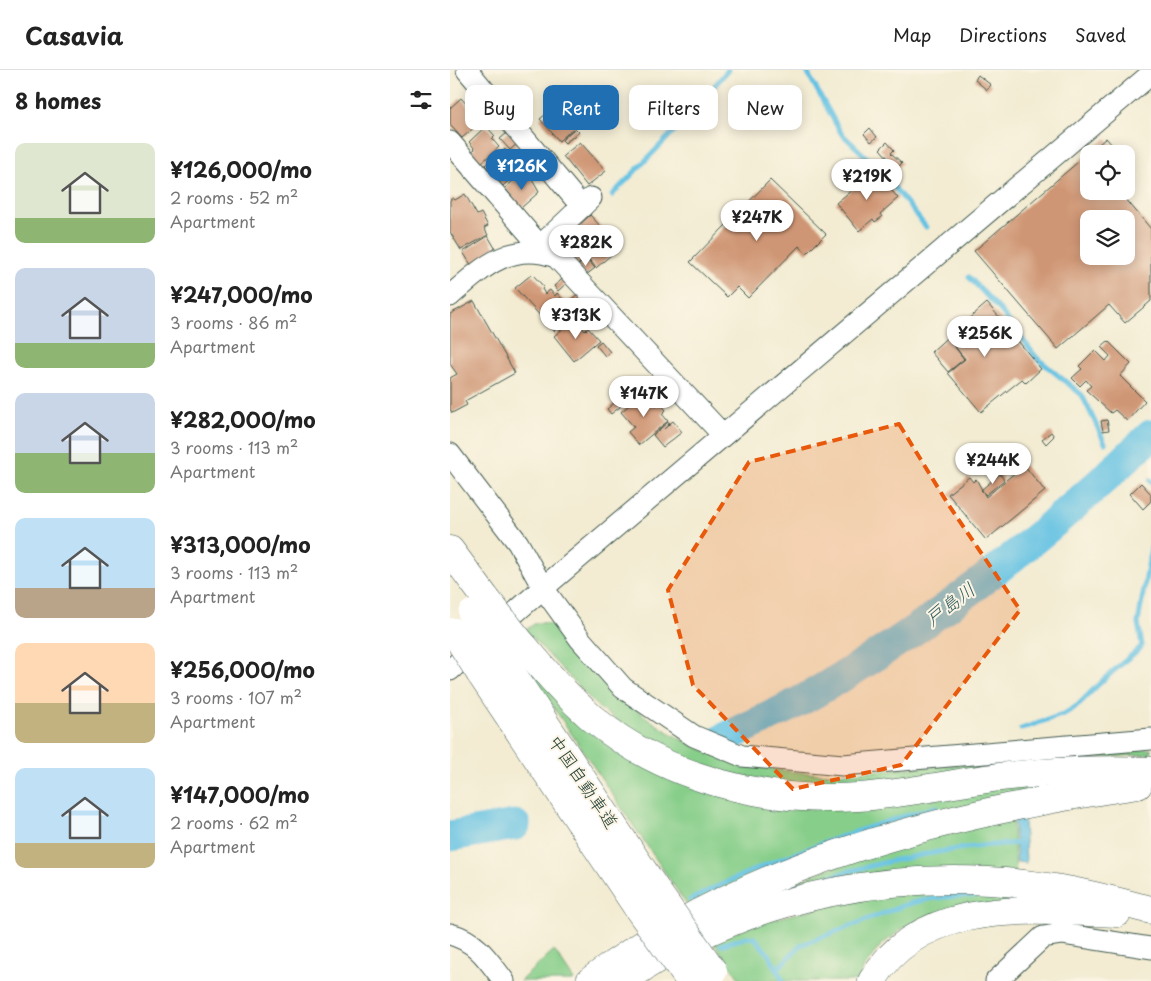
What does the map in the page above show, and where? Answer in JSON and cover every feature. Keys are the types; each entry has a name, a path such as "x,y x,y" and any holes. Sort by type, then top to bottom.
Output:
{"highway":[{"path":"450,550 466,618 499,656 570,696 593,718 620,737 679,769 745,791 788,797 859,797 1030,775 1151,771"},
{"name":"中国自動車道","path":"450,580 466,618 499,656 643,904"},
{"name":"中国自動車道","path":"499,656 507,715 643,904 708,978"},
{"path":"590,981 629,952 696,915 826,858 942,822 994,810 1062,796 1151,784"},
{"path":"623,981 665,955 731,922 798,899 866,885 932,880 1017,883 1093,895 1151,912"},
{"path":"643,904 677,981"},
{"path":"872,981 894,952 909,940 942,923 962,918 1017,912 1151,912"}],"street":[{"path":"450,296 477,273 500,258 533,248 586,202 467,70"},
{"path":"450,670 543,588 1151,74"},
{"path":"450,142 533,248 556,257 723,436"},
{"path":"450,454 518,542 543,588 580,639 623,688 694,736 742,756 843,765 1151,739"},
{"path":"450,934 461,937 478,947 504,981"},
{"path":"996,981 1044,937 1062,934 1151,948"}],"highlighted area":[{"path":"899,424 948,504 1020,610 901,765 793,789 693,685 668,590 749,462"}],"green space":[{"path":"536,623 549,624 561,632 601,680 652,721 700,748 724,758 750,765 805,773 835,774 1151,749 1151,754 1039,762 868,784 810,786 727,774 651,744 599,708 525,630"},
{"path":"523,662 693,785 1017,787 1094,780 689,908"},
{"path":"1012,817 1016,873 752,903 814,874 879,852"},
{"path":"973,891 1089,903 939,912 902,929 881,945 864,967 858,981 741,981 713,942 752,925 856,898"},
{"path":"554,950 574,980 520,981"}],"water":[{"path":"1024,819 1026,863 1017,862 1014,821"}],"building":[{"path":"978,75 991,85 987,90 975,80"},
{"path":"461,98 465,102 465,130 471,130 462,138 450,125 450,108"},
{"path":"870,128 877,137 871,142 864,134"},
{"path":"482,130 490,130 495,136 492,139 499,147 481,163 471,152 475,149 469,142"},
{"path":"550,130 572,130 559,141"},
{"path":"573,130 579,132 565,143 562,140"},
{"path":"508,132 519,142 510,150 500,139"},
{"path":"1106,138 1112,145 1098,145"},
{"path":"580,142 606,171 587,186 563,156"},
{"path":"887,142 894,150 891,153 902,163 897,168 880,149"},
{"path":"505,149 522,168 503,186 485,165"},
{"path":"1080,160 1080,200 1127,200 1135,210 1151,229 1151,301 1125,323 1109,305 1058,349 974,251"},
{"path":"875,171 898,198 880,214 882,217 875,222 873,219 859,231 836,203"},
{"path":"520,175 527,182 531,178 539,192 521,208 505,188"},
{"path":"770,180 826,234 807,253 799,246 748,298 737,287 727,297 690,262"},
{"path":"465,194 477,215 481,213 488,226 484,228 488,235 461,250 450,232 450,200 453,198 455,200"},
{"path":"590,215 604,230 608,227 616,236 612,240 619,248 596,268 587,257 575,267 560,249 572,239 568,236"},
{"path":"488,236 498,253 473,268 463,252"},
{"path":"586,258 595,268 585,276 577,267"},
{"path":"532,274 544,287 542,289 545,294 550,290 555,296 557,293 574,313 554,331 515,288"},
{"path":"566,276 570,280 558,291 554,286"},
{"path":"579,293 587,303 576,313 568,302"},
{"path":"474,301 515,373 465,401 467,405 452,413 450,409 450,378 457,374 450,364 450,314"},
{"path":"987,303 1005,324 992,335 979,319 954,340 979,320 992,336 1005,325 1041,369 1026,383 1022,379 981,412 948,373 965,359 951,342 964,359 948,372 931,352 952,333 949,329 962,319 965,322"},
{"path":"591,304 601,315 588,327 578,315"},
{"path":"575,319 585,331 588,328 599,340 574,361 554,336"},
{"path":"601,341 610,352 605,356 596,345"},
{"path":"1108,341 1131,364 1120,376 1145,401 1127,421 1115,410 1111,413 1086,390 1091,386 1086,380 1080,386 1072,378 1082,369 1079,366 1095,350 1106,361 1110,356 1101,347"},
{"path":"644,392 656,406 659,402 666,410 662,414 668,421 639,445 628,432 634,427 621,412"},
{"path":"626,393 630,399 611,414 607,409"},
{"path":"1107,420 1109,430 1103,431 1101,421"},
{"path":"673,421 682,432 663,447 653,435 668,422 670,423 664,429"},
{"path":"1051,432 1054,436 1046,444 1042,439"},
{"path":"1024,465 1045,491 986,540 948,494 969,477 973,482 976,479 986,497"},
{"path":"1000,474 1004,480 986,495 981,490"},
{"path":"1141,483 1151,494 1151,501 1143,509 1130,494"}],"waterway":[{"path":"612,195 683,122 728,70"},
{"path":"806,70 841,133 882,172 926,227"},
{"path":"969,277 1001,311 1037,358 1082,395 1105,443"},
{"name":"戸島川","path":"723,739 818,691 863,664 950,605 1074,506 1151,435"},
{"path":"1021,729 1064,714 1077,706 1103,680 1140,648 1142,645 1138,623 1151,548"},
{"path":"690,900 780,859 873,826 936,807"},
{"name":"戸島川","path":"450,836 515,825"},
{"path":"784,890 842,873 930,853 1020,843"},
{"path":"777,969 801,945 905,905 942,897 1005,896"},
{"path":"721,945 747,937 755,938 769,955 783,981"}]}
